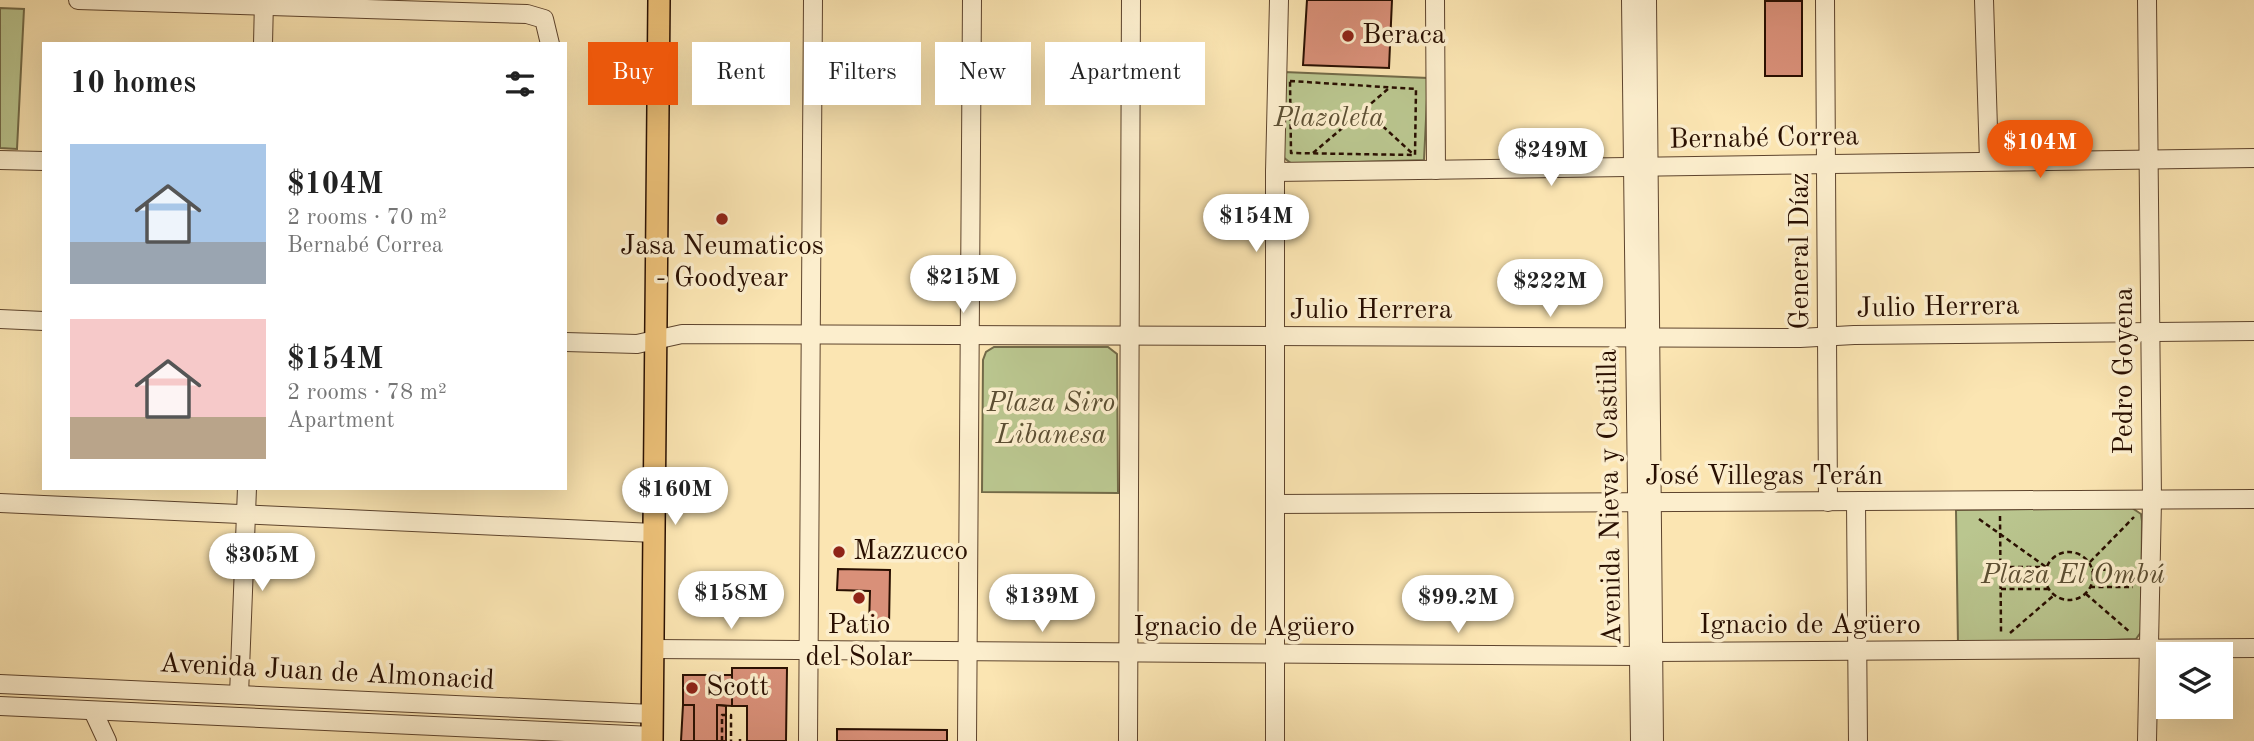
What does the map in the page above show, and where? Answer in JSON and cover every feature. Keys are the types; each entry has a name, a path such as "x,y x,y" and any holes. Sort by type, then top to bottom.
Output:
{"main road":[{"path":"652,738 659,0"}],"street":[{"path":"78,0 264,3 527,14 544,19 550,42"},
{"path":"808,741 813,0"},
{"path":"967,741 972,334 972,0"},
{"path":"1128,741 1131,0"},
{"path":"1275,741 1275,337 1284,172 1279,0"},
{"path":"1435,0 1436,170"},
{"name":"Avenida Nieva y Castilla","path":"1631,0 1641,167"},
{"name":"Avenida Nieva y Castilla","path":"1647,0 1641,167 1644,504 1647,654 1654,741"},
{"name":"General Díaz","path":"1825,0 1828,502"},
{"path":"1984,0 1989,161"},
{"name":"Pedro Goyena","path":"2147,0 2152,500 2144,587 2149,649 2147,741"},
{"path":"263,42 264,3"},
{"name":"Bernabé Correa","path":"1284,172 2254,158"},
{"path":"0,160 42,162"},
{"path":"0,319 42,321"},
{"name":"Julio Herrera","path":"567,342 637,344 682,334 1643,338 2254,331"},
{"path":"239,695 247,490"},
{"name":"José Villegas Terán","path":"1275,505 2254,499"},
{"path":"1856,502 1858,741"},
{"path":"0,503 654,533"},
{"name":"Ignacio de Agüero","path":"653,649 1128,654 1647,654 2254,648"},
{"name":"Avenida Nieva y Castilla","path":"1640,741 1647,654"},
{"name":"Avenida Juan de Almonacid","path":"0,684 652,714"},
{"path":"0,706 485,735 652,738"},
{"path":"93,710 107,741"}],"path":[{"path":"1290,81 1416,89 1415,155 1291,153 1290,81"},
{"path":"1284,172 1312,153 1390,87"},
{"path":"1364,109 1415,155 1436,170"},
{"path":"1956,502 2046,567"},
{"path":"1990,513 2000,512 2001,640 2054,595"},
{"path":"2129,512 2136,516 2139,523"},
{"path":"2089,562 2136,516"},
{"path":"2001,567 2046,567 2063,552 2077,553 2089,562 2092,570 2090,587 2085,593 2070,600 2054,595 2045,582 2046,567"},
{"path":"2090,587 2144,587 2138,569 2092,570"},
{"path":"2001,589 2048,589"},
{"path":"2085,593 2135,636"},
{"path":"2135,636 2137,629"},
{"path":"2128,638 2135,636"},
{"path":"722,741 722,716 731,716 731,741"}],"green space":[{"path":"0,8 24,9 17,149 0,148"},
{"name":"Plazoleta","path":"1284,72 1428,78 1424,160 1292,164 1283,157"},
{"name":"Plaza Siro Libanesa","path":"994,347 1108,347 1117,354 1118,493 982,492 983,360 986,352"},
{"name":"Plaza El Ombú","path":"2132,508 2141,514 2142,521 2141,632 2136,639 1958,645 1956,510"}],"building":[{"name":"Beraca","path":"1307,0 1392,0 1389,68 1303,65"},
{"path":"1765,1 1802,1 1802,76 1765,76"},
{"path":"838,569 890,570 889,626 869,625 870,591 837,590"},
{"path":"732,668 787,668 786,741 747,741 747,706 732,706"},
{"path":"683,675 732,675 732,706 717,705 717,741 694,741 694,705 683,705"},
{"path":"683,705 694,705 694,741 681,741"},
{"path":"717,705 726,706 726,741 717,741"},
{"path":"837,729 947,730 947,741 837,741"}],"place":[{"name":"Beraca","path":"1348,36"},
{"name":"Jasa Neumaticos - Goodyear","path":"722,219"},
{"name":"Mazzucco","path":"839,552"},
{"name":"Patio del Solar","path":"859,598"},
{"name":"Scott","path":"692,688"}]}
